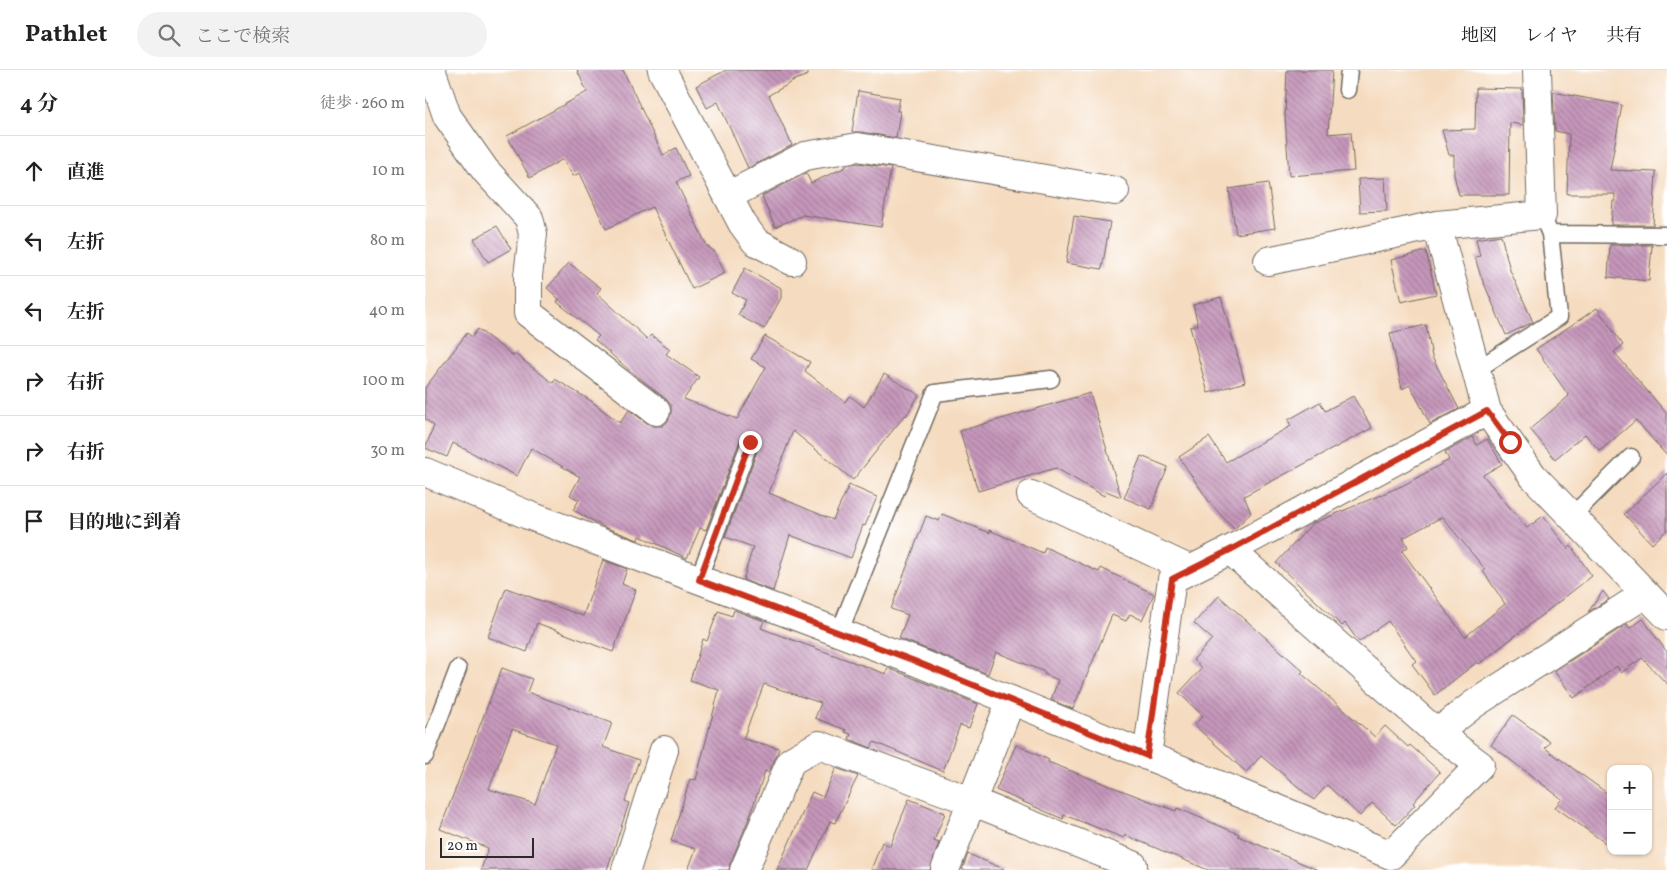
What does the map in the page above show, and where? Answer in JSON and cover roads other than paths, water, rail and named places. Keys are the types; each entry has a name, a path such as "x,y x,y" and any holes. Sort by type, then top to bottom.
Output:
{"street":[{"path":"662,70 742,223 755,241 792,260"},
{"path":"1268,261 1437,225 1546,224 1537,70"},
{"path":"433,72 447,116 485,170 529,218 533,234 528,276 528,313 656,411"},
{"path":"728,196 805,156 858,147 1115,191"},
{"path":"1437,225 1487,411 1533,476 1667,616"},
{"path":"1147,756 1172,579 1230,550 1487,411"},
{"path":"425,472 528,515 1011,700 1391,855 1480,764 1437,733 1230,550"},
{"path":"1031,495 1191,570"},
{"path":"1437,733 1474,704 1645,594"},
{"path":"945,870 1011,700"},
{"path":"743,870 791,761 819,745 971,801 1133,865"},
{"path":"626,870 664,750"}],"lane":[{"path":"1347,90 1349,70"},
{"path":"1476,370 1559,317 1546,224 1667,235"},
{"path":"839,633 935,393 1051,378"},
{"path":"699,580 750,442"},
{"path":"1572,516 1631,457"},
{"path":"425,756 429,733 458,669"}]}
